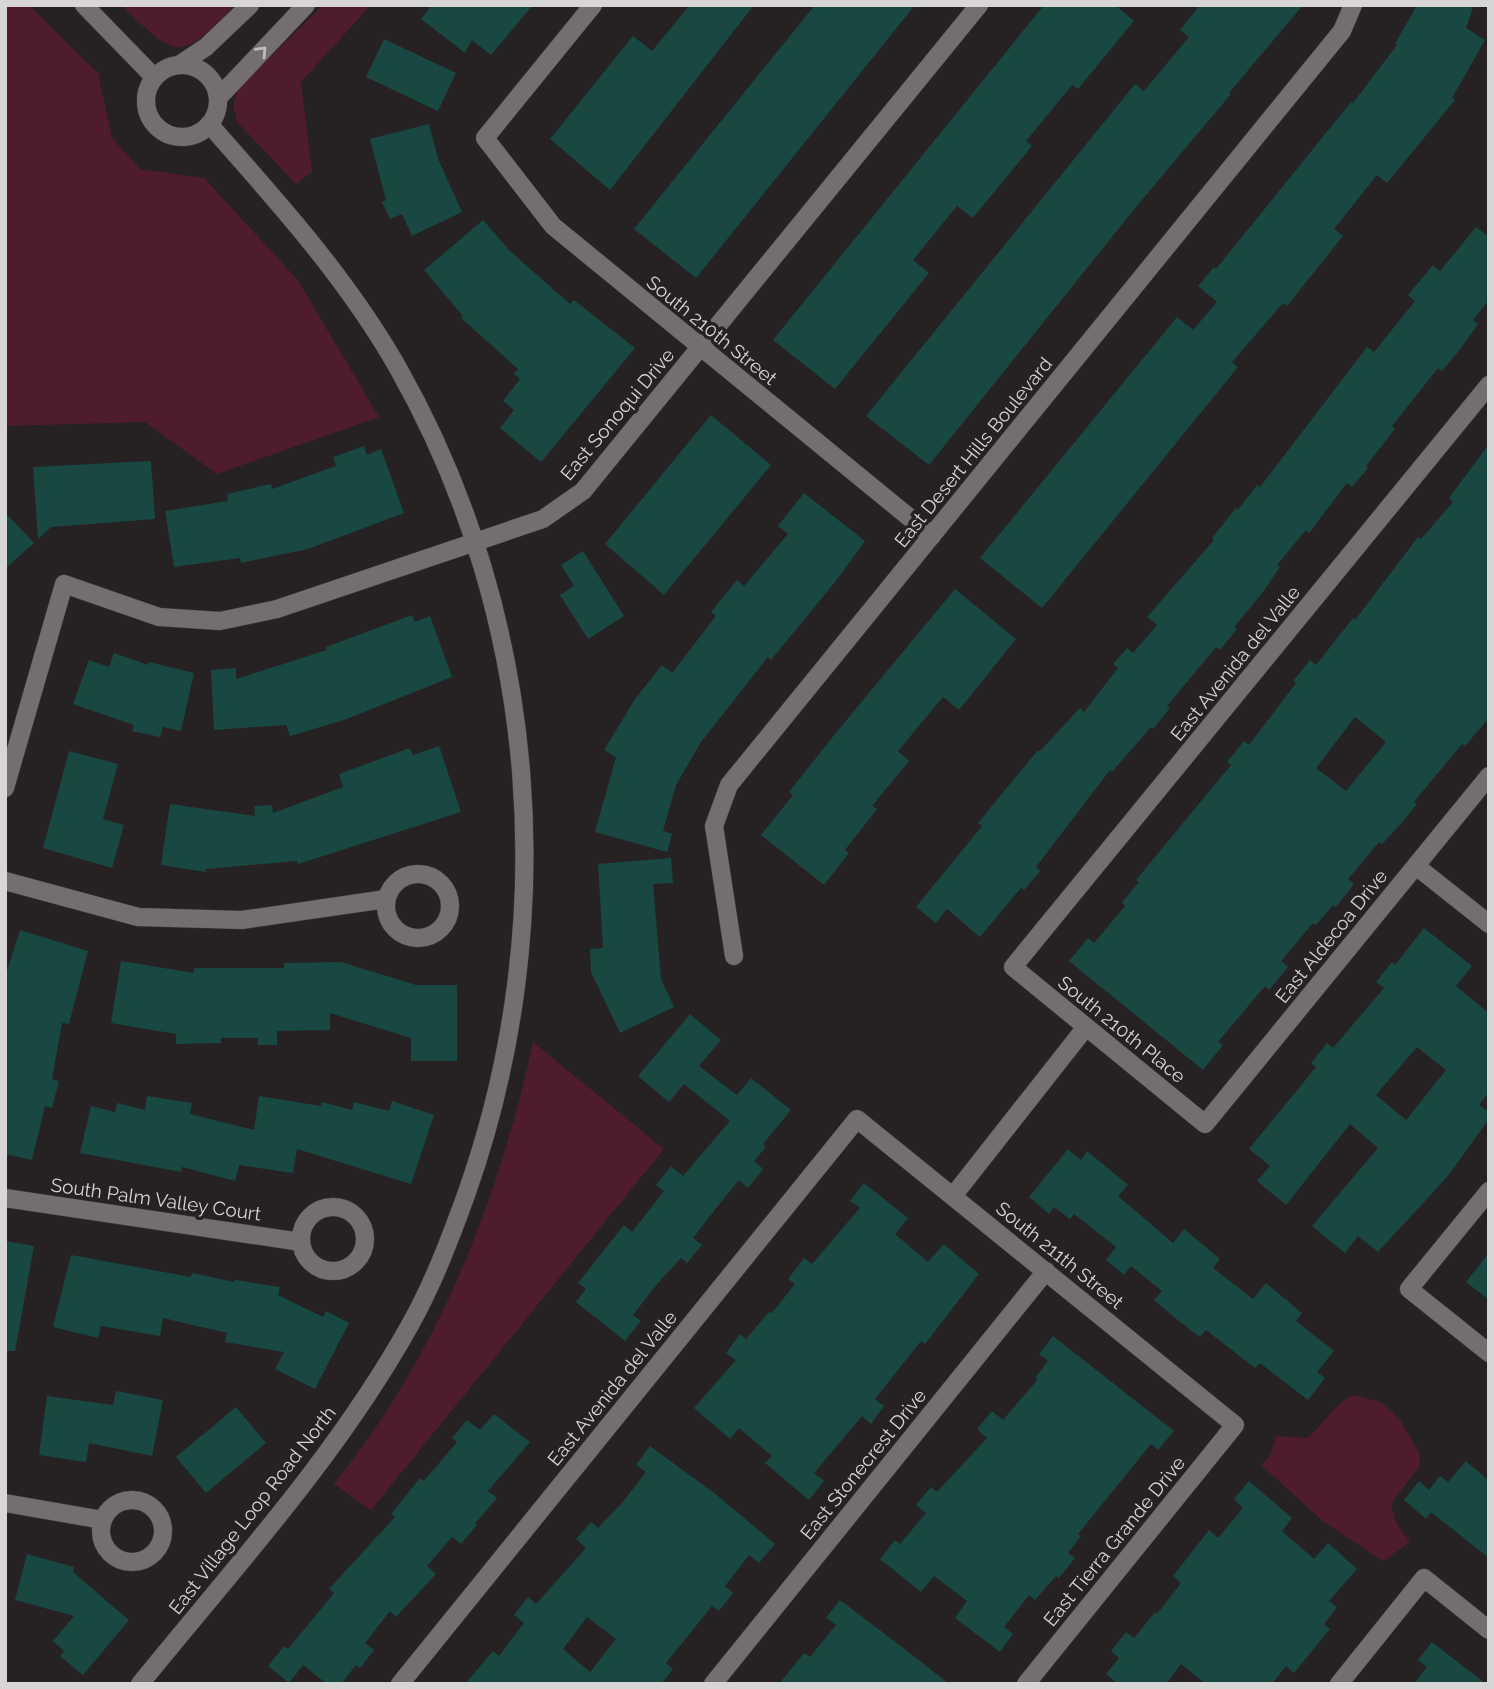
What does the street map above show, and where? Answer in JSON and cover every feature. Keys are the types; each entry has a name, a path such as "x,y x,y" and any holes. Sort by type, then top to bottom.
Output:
{"street":[{"path":"84,5 155,77"},
{"path":"178,65 190,65 209,77 218,98 209,124 190,136 167,134 158,128 146,109 145,97 155,77 206,47 250,5"},
{"path":"218,98 306,5"},
{"name":"South 210th Street","path":"593,5 485,138 553,226 932,536"},
{"name":"East Sonoqui Drive","path":"5,788 64,584 159,617 220,621 277,609 476,543 543,519 583,491 979,5"},
{"name":"East Desert Hills Boulevard","path":"734,956 715,826 729,785 1342,31 1353,5"},
{"name":"East Village Loop Road North","path":"140,1684 343,1434 411,1322 449,1242 477,1164 501,1079 518,978 526,883 522,776 506,653 476,543 443,458 397,368 338,276 209,124"},
{"name":"East Avenida del Valle","path":"1013,967 1489,385"},
{"name":"East Aldecoa Drive","path":"1205,1124 1489,776"},
{"path":"1416,866 1489,924"},
{"path":"5,881 138,917 242,920 386,900"},
{"name":"South 210th Place","path":"1013,967 1205,1124"},
{"path":"953,1196 1086,1027"},
{"name":"East Avenida del Valle","path":"400,1684 857,1119"},
{"name":"South 211th Street","path":"857,1119 1235,1425"},
{"path":"1489,1191 1409,1289 1489,1353"},
{"name":"South Palm Valley Court","path":"5,1198 301,1242"},
{"name":"East Stonecrest Drive","path":"713,1684 1046,1271"},
{"name":"East Tierra Grande Drive","path":"1026,1684 1235,1425"},
{"path":"5,1503 103,1520"},
{"path":"1339,1684 1424,1578 1489,1630"}],"shaded area":[{"path":"5,5 29,5 98,73 112,138 140,169 204,178 297,279 379,417 217,474 145,422 5,426"},
{"path":"121,5 235,5 202,37 189,45 178,47 155,36"},
{"path":"323,5 371,5 301,82 312,172 296,184 237,122 233,105 238,89"},
{"path":"533,1042 664,1149 371,1510 334,1484 371,1435 404,1384 459,1275 502,1160"},
{"path":"1354,1395 1381,1402 1400,1420 1419,1452 1420,1465 1391,1504 1396,1523 1410,1542 1383,1561 1324,1522 1261,1465 1270,1456 1276,1436 1307,1438 1339,1404"}],"building":[{"path":"432,5 533,5 491,55 472,40 465,53 421,19"},
{"path":"690,5 754,5 610,190 550,139 633,36 652,51"},
{"path":"815,5 915,5 696,278 634,229"},
{"path":"1044,5 1115,5 1134,21 1078,89 1072,85 1026,141 1032,146 973,218 957,206 913,260 929,273 835,389 773,340"},
{"path":"1200,5 1303,5 1136,207 929,465 866,416 1135,84 1144,91 1189,37 1180,30"},
{"path":"1417,5 1474,5 1466,28 1485,40 1452,98 1455,100 1387,183 1377,175 1334,229 1343,236 1287,306 1283,303 1232,362 1238,367 1042,608 980,558 1177,317 1193,330 1217,302 1198,286 1214,267 1216,269 1351,102 1353,103 1397,45 1395,44"},
{"path":"384,39 456,73 438,111 366,77"},
{"path":"429,124 438,159 462,212 412,236 402,214 390,219 382,202 386,200 370,139"},
{"path":"483,220 510,251 570,304 574,300 635,348 541,462 500,428 514,410 503,401 520,379 514,374 518,369 461,318 463,316 424,270"},
{"path":"1476,227 1489,237 1489,300 1473,320 1478,324 1461,348 1442,371 1438,368 1392,426 1395,429 1366,466 1368,468 1352,487 1347,483 1309,533 1306,530 1277,565 1280,567 1263,592 1234,627 1237,629 1220,650 1216,647 1167,706 1170,708 1153,729 1151,727 1112,772 1110,770 1036,867 1040,871 1024,890 1021,888 980,937 947,909 936,923 916,907 982,826 978,823 1038,750 1040,751 1080,708 1084,712 1118,668 1113,664 1127,648 1133,653 1157,625 1147,617 1214,540 1212,538 1236,508 1238,510 1257,485 1260,487 1367,347 1374,352 1415,301 1408,295 1433,265 1440,271"},
{"path":"711,415 771,465 664,595 605,544"},
{"path":"1489,444 1489,718 1465,746 1462,744 1414,802 1417,804 1398,827 1382,844 1379,842 1348,879 1354,884 1336,907 1333,905 1316,925 1313,923 1281,961 1288,967 1269,990 1265,986 1218,1042 1223,1045 1203,1070 1069,961 1088,938 1094,943 1125,906 1122,902 1139,882 1136,880 1231,765 1227,762 1244,741 1249,745 1310,660 1316,665 1353,618 1355,620 1418,537 1421,539 1453,502 1449,498","holes":["1355,717 1386,742 1346,791 1316,768"]},
{"path":"364,446 367,455 381,449 404,513 308,549 241,563 240,558 174,567 165,511 228,501 227,494 271,484 272,489 336,466 333,457"},
{"path":"151,461 155,519 51,527 38,539 33,467"},
{"path":"804,493 865,541 835,582 771,660 768,657 701,742 676,785 663,831 672,834 667,852 595,832 616,757 604,750 635,699 662,665 672,673 716,616 711,612 737,580 744,586 788,534 778,526"},
{"path":"5,512 34,543 5,569"},
{"path":"583,551 624,616 588,639 560,595 574,586 561,565"},
{"path":"955,589 1016,639 959,710 943,697 898,751 909,761 872,806 877,809 845,850 849,853 824,885 761,835 793,795 789,792"},
{"path":"412,615 414,622 430,616 452,677 344,720 290,736 286,725 214,730 211,670 236,668 236,679 327,650 326,647"},
{"path":"114,653 148,665 149,662 194,673 181,731 163,727 160,737 132,731 134,725 73,704 89,660 109,667"},
{"path":"439,746 461,812 298,864 297,861 206,869 206,872 161,865 170,804 255,816 254,806 272,805 273,813 343,787 339,774 410,748 413,755"},
{"path":"69,751 118,764 103,819 124,825 112,868 43,848"},
{"path":"671,858 673,883 653,884 661,979 674,1007 620,1033 591,972 590,949 603,948 598,864"},
{"path":"1424,928 1472,966 1456,986 1489,1013 1489,1092 1479,1105 1489,1112 1489,1119 1448,1176 1378,1252 1358,1236 1345,1253 1312,1226 1378,1148 1350,1124 1286,1205 1257,1181 1270,1166 1249,1149 1316,1067 1311,1063 1327,1043 1333,1048 1384,988 1376,982 1392,962 1395,965","holes":["1417,1047 1446,1070 1406,1120 1376,1095"]},
{"path":"20,930 88,951 69,1024 62,1023 52,1079 59,1081 52,1108 45,1106 32,1160 5,1154 5,977"},
{"path":"121,961 194,973 194,968 284,968 284,963 341,962 416,985 457,985 457,1061 411,1061 411,1038 330,1013 330,1030 277,1031 277,1045 258,1045 258,1038 221,1038 221,1043 176,1044 176,1034 111,1023"},
{"path":"690,1014 721,1040 699,1066 737,1095 751,1078 791,1110 763,1144 766,1147 754,1161 763,1169 748,1188 739,1180 717,1207 693,1238 702,1245 687,1263 681,1258 658,1283 633,1315 641,1321 625,1341 576,1302 586,1289 578,1283 624,1225 632,1232 664,1191 656,1185 671,1166 683,1176 730,1121 684,1084 669,1102 638,1076"},
{"path":"147,1096 192,1103 190,1114 254,1130 259,1096 321,1106 322,1102 352,1110 354,1102 389,1111 392,1101 434,1115 411,1184 297,1149 293,1173 239,1165 235,1181 182,1167 181,1172 80,1153 91,1106 115,1112 117,1103 145,1110"},
{"path":"1068,1149 1081,1160 1087,1151 1128,1185 1118,1196 1173,1243 1184,1229 1220,1259 1213,1268 1253,1299 1266,1283 1302,1313 1296,1321 1334,1351 1317,1372 1325,1378 1308,1400 1260,1363 1255,1368 1206,1330 1200,1337 1180,1322 1154,1300 1162,1291 1131,1266 1124,1275 1106,1260 1116,1247 1074,1214 1070,1219 1054,1207 1049,1214 1029,1197"},
{"path":"864,1183 908,1218 895,1234 928,1262 944,1244 979,1274 925,1344 921,1341 875,1399 884,1406 871,1424 862,1416 814,1473 824,1481 809,1500 765,1463 772,1456 739,1428 730,1439 694,1408 736,1360 726,1353 740,1334 746,1339 769,1312 772,1313 795,1284 788,1279 804,1258 812,1264 860,1208 850,1201"},
{"path":"5,1241 34,1246 15,1351 5,1351"},
{"path":"1489,1253 1489,1300 1466,1282"},
{"path":"71,1255 191,1277 192,1273 234,1282 280,1287 278,1295 323,1317 326,1311 349,1323 315,1389 275,1369 284,1352 225,1342 227,1333 163,1318 160,1336 101,1326 98,1338 53,1327"},
{"path":"1053,1336 1174,1431 1158,1450 1151,1444 1078,1534 1081,1536 1068,1553 1075,1558 1059,1578 1056,1576 1035,1600 1029,1595 1004,1627 1013,1634 1000,1652 955,1618 967,1601 934,1576 921,1592 880,1559 895,1540 900,1544 926,1513 916,1505 931,1487 937,1492 987,1438 977,1429 992,1411 1003,1420 1038,1379 1035,1378 1048,1361 1039,1354"},
{"path":"116,1391 163,1400 152,1456 89,1443 86,1462 39,1455 47,1396 113,1405"},
{"path":"236,1407 266,1443 206,1493 176,1457"},
{"path":"494,1414 530,1442 488,1491 497,1498 475,1524 477,1525 461,1544 452,1537 427,1566 436,1574 396,1617 390,1611 365,1643 374,1650 360,1668 356,1665 341,1684 327,1684 303,1665 289,1683 268,1666 284,1646 288,1649 334,1593 329,1589 395,1517 391,1514 420,1478 424,1481 457,1442 452,1438 467,1420 480,1430"},
{"path":"650,1446 718,1496 775,1544 759,1563 749,1555 725,1586 733,1593 719,1611 712,1606 666,1663 673,1669 661,1684 465,1684 493,1651 499,1656 524,1623 514,1615 528,1597 536,1604 586,1548 576,1539 591,1522 598,1528 622,1503 646,1472 636,1465","holes":["587,1617 616,1639 590,1672 563,1649"]},
{"path":"1466,1461 1489,1481 1489,1558 1431,1512 1426,1519 1404,1500 1419,1481 1429,1490 1440,1476 1448,1482"},
{"path":"1249,1481 1292,1518 1282,1531 1314,1559 1328,1543 1357,1569 1329,1601 1337,1607 1324,1624 1330,1629 1294,1673 1286,1666 1272,1684 1206,1684 1181,1664 1166,1684 1118,1684 1106,1674 1119,1658 1111,1651 1126,1632 1134,1638 1155,1612 1157,1614 1181,1583 1173,1576 1209,1530 1218,1538 1243,1508 1234,1499"},
{"path":"27,1554 74,1567 73,1572 129,1620 83,1675 60,1656 64,1651 53,1641 74,1616 15,1600"},
{"path":"840,1600 949,1684 779,1684 804,1653 810,1657 836,1625 826,1618"},
{"path":"1432,1642 1486,1684 1414,1684 1427,1667 1418,1660"}]}
